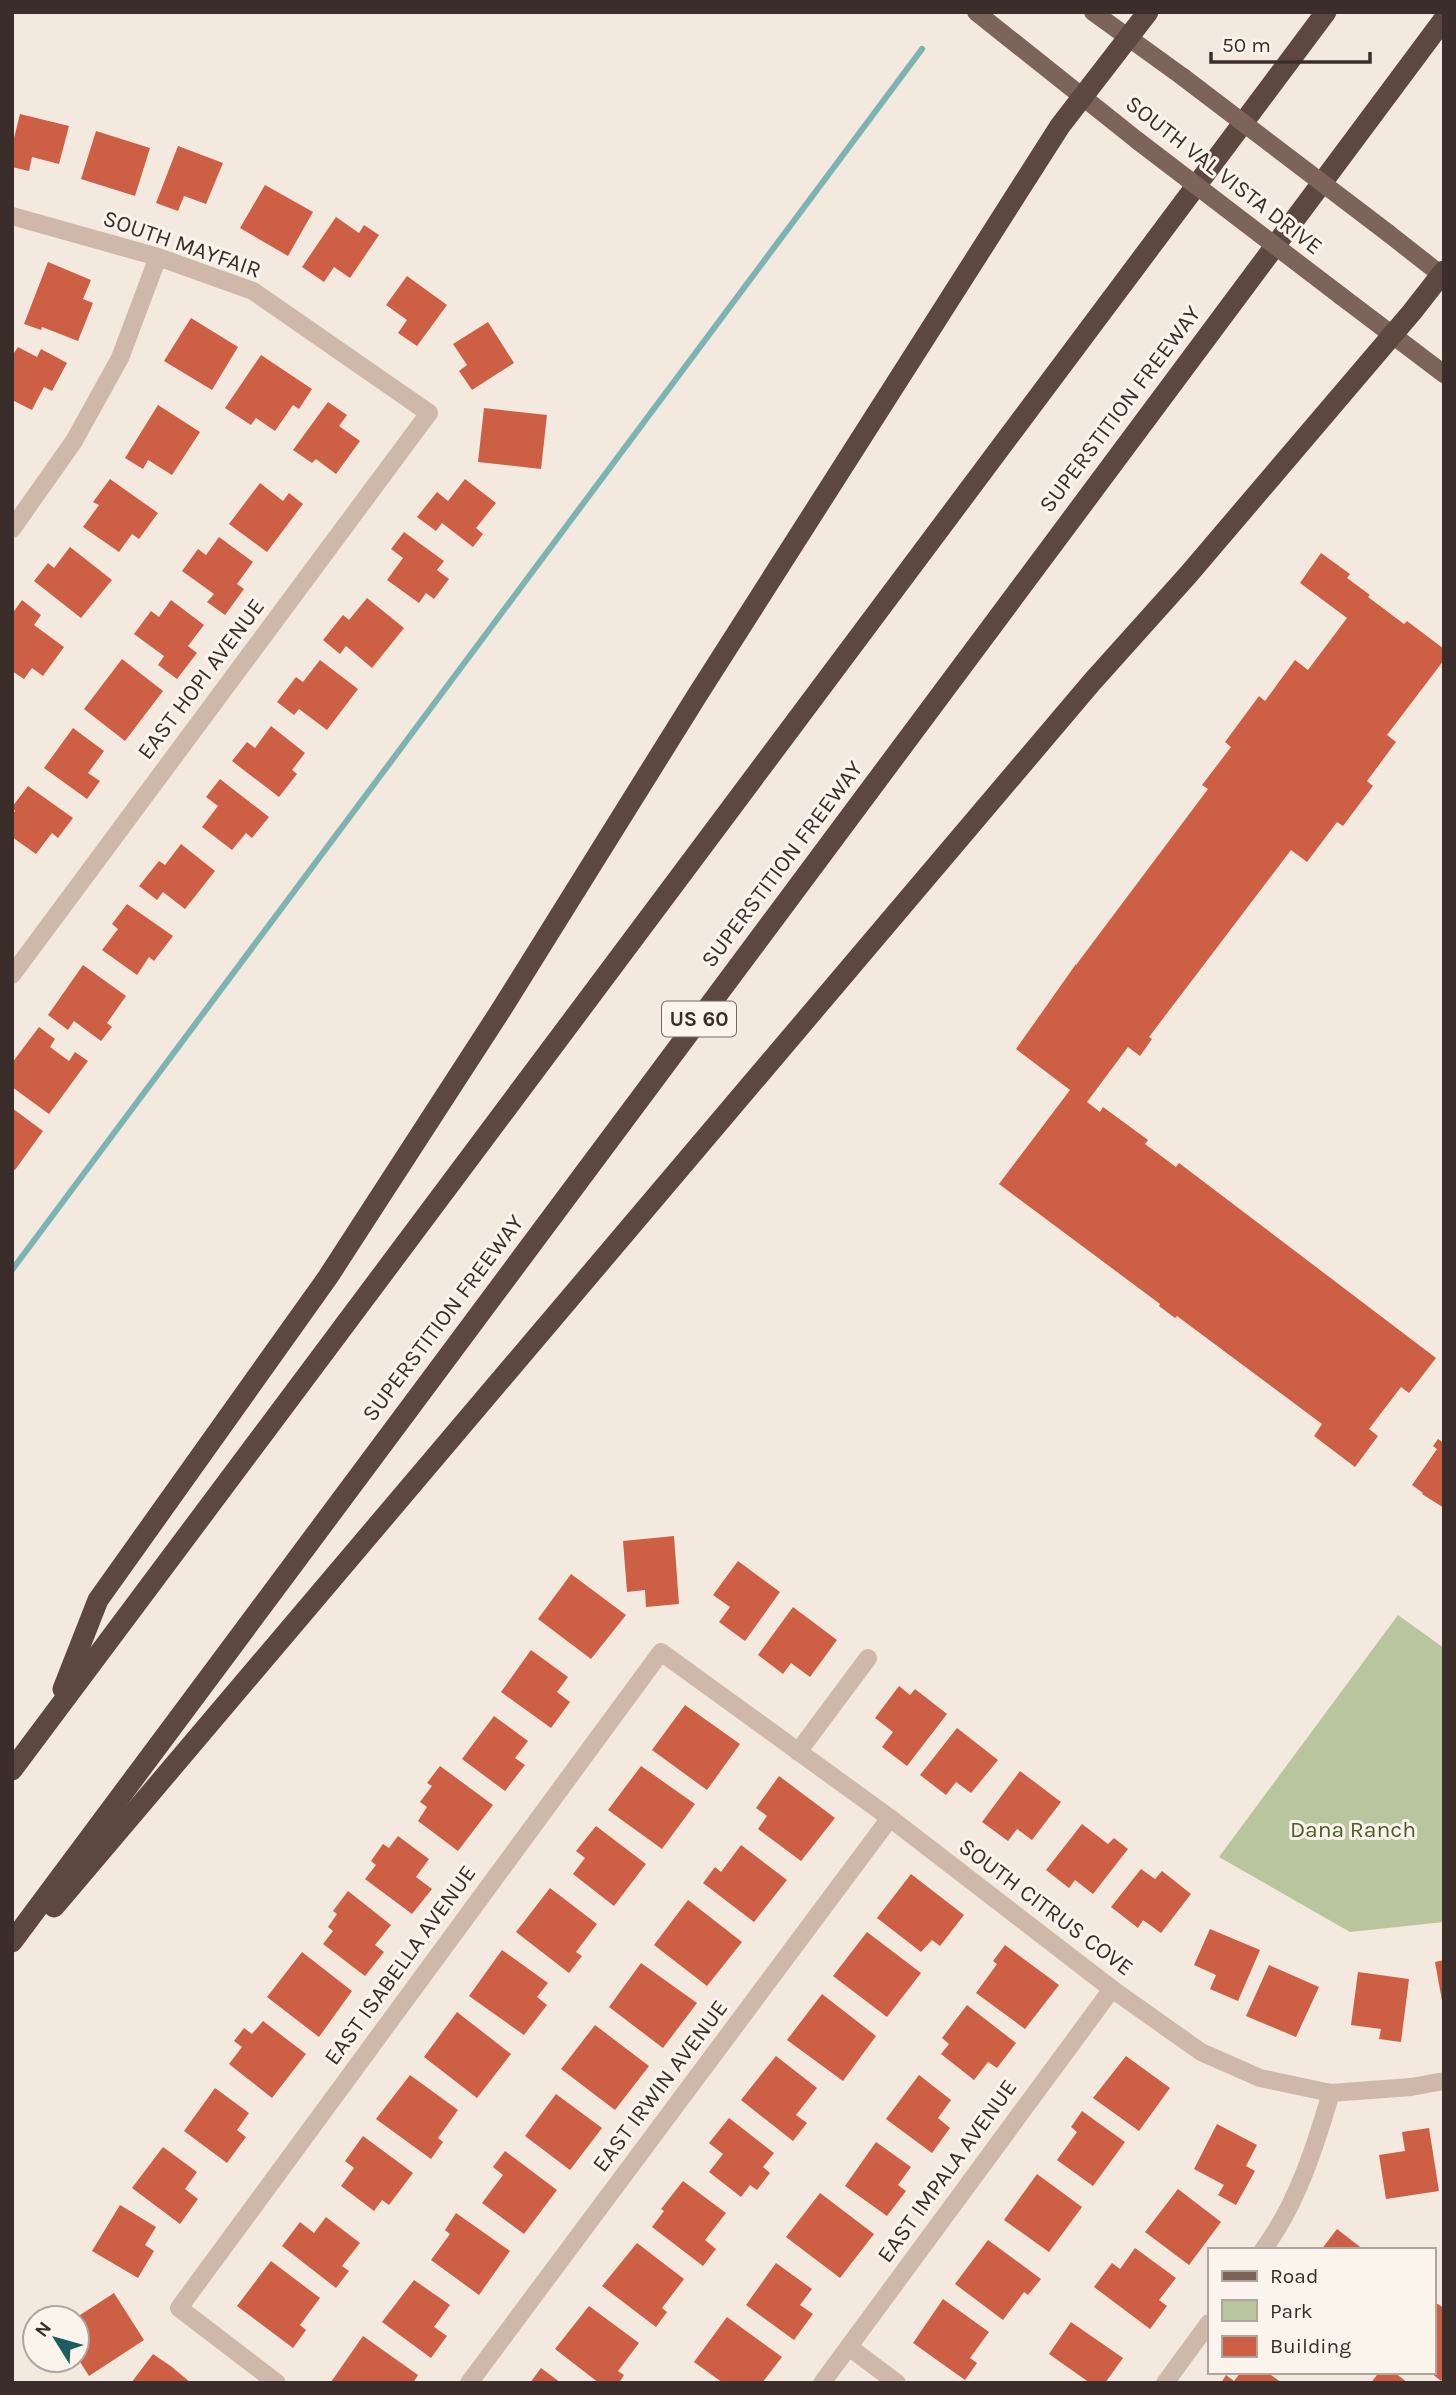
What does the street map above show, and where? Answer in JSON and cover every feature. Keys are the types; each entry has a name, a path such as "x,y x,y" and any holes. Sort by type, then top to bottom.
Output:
{"highway":[{"path":"53,1714 98,1600 328,1278 1059,126 1148,12"},
{"path":"12,1770 1326,12"},
{"name":"SUPERSTITION FREEWAY","path":"12,1942 1444,19"},
{"path":"12,1956 1084,692 1188,575 1443,274"}],"main road":[{"name":"SOUTH VAL VISTA DRIVE","path":"976,12 1138,141 1444,374"},
{"path":"1093,12 1184,77 1443,274"}],"street":[{"name":"SOUTH MAYFAIR","path":"12,216 158,257 253,291 429,413"},
{"path":"12,529 74,441 120,358 158,257"},
{"name":"EAST HOPI AVENUE","path":"12,975 429,413"},
{"name":"SOUTH CITRUS COVE","path":"661,1652 890,1818 1112,1989 1201,2052 1260,2078 1331,2093 1411,2087 1444,2081"},
{"name":"EAST ISABELLA AVENUE","path":"276,2383 179,2308 661,1652"},
{"path":"798,1752 868,1658"},
{"name":"EAST IRWIN AVENUE","path":"469,2383 890,1818"},
{"name":"EAST IMPALA AVENUE","path":"822,2383 1112,1989"},
{"path":"1264,2248 1275,2234 1312,2155 1331,2093"},
{"path":"1165,2383 1208,2324"},
{"path":"849,2347 897,2383"}],"green space":[{"name":"Dana Ranch","path":"1398,1615 1444,1648 1444,1922 1350,1932 1219,1857"}],"building":[{"path":"20,114 69,126 59,164 32,157 29,171 12,167 12,146"},
{"path":"96,131 150,148 135,196 81,179"},
{"path":"178,146 223,163 206,204 184,196 178,211 156,203"},
{"path":"265,185 313,212 288,256 240,228"},
{"path":"336,217 359,233 364,225 379,235 350,278 334,267 324,282 302,267"},
{"path":"48,262 91,280 83,299 93,303 78,341 42,327 41,330 24,324"},
{"path":"407,276 447,305 417,346 398,333 407,320 386,305"},
{"path":"191,318 238,347 212,390 164,361"},
{"path":"488,322 514,363 472,390 459,371 467,365 453,344"},
{"path":"18,347 37,357 41,349 67,363 52,391 44,387 32,410 12,400 12,356"},
{"path":"261,355 312,389 299,409 293,405 275,431 256,418 251,425 225,408"},
{"path":"328,402 347,415 339,426 360,441 336,474 316,459 312,463 293,450"},
{"path":"158,405 200,432 172,475 148,460 143,469 125,458"},
{"path":"484,408 547,415 541,469 478,462"},
{"path":"110,479 158,513 139,539 132,534 119,552 83,527 99,505 93,502"},
{"path":"465,479 496,503 476,528 483,534 473,547 442,523 436,531 417,517 437,492 448,501"},
{"path":"260,483 283,501 289,493 303,504 267,552 229,524"},
{"path":"404,532 444,561 437,570 449,579 434,599 426,593 419,603 387,580 403,558 391,549"},
{"path":"219,537 253,562 237,584 244,589 225,615 207,602 214,594 182,571 198,549 206,555"},
{"path":"70,547 112,580 81,618 34,581 48,563 54,568"},
{"path":"1321,553 1350,574 1347,578 1370,595 1368,597 1404,624 1407,621 1444,649 1444,660 1387,735 1396,742 1367,781 1373,786 1343,826 1337,822 1307,862 1291,850 1149,1037 1152,1039 1140,1056 1128,1047 1087,1102 1100,1112 1103,1107 1148,1140 1145,1144 1176,1167 1179,1163 1436,1358 1409,1393 1401,1387 1369,1429 1378,1436 1355,1467 1314,1436 1322,1424 1177,1316 1175,1318 999,1184 1070,1090 1016,1049 1076,964 1208,789 1202,785 1231,747 1225,742 1259,696 1265,701 1295,660 1308,670 1347,618 1300,583"},
{"path":"367,598 404,628 372,668 346,646 340,654 323,640 343,615 349,620"},
{"path":"22,600 41,615 34,625 64,647 43,676 32,668 24,679 12,671 12,614"},
{"path":"171,600 204,625 188,646 197,653 177,679 158,665 164,656 134,634 151,611 159,617"},
{"path":"122,659 163,691 125,741 84,709"},
{"path":"320,660 358,689 327,730 299,709 294,715 277,702 296,677 303,682"},
{"path":"271,726 305,753 292,770 297,774 279,797 232,761 247,742 255,748"},
{"path":"73,728 104,751 88,773 100,781 87,799 44,768"},
{"path":"220,779 269,817 252,838 246,833 232,850 202,827 218,806 206,797"},
{"path":"28,786 73,818 58,838 52,833 36,854 12,837 12,815 15,811 12,807"},
{"path":"181,844 215,871 185,909 163,892 157,900 139,886 159,861 165,865"},
{"path":"127,904 173,936 154,961 149,957 137,975 102,950 118,929 112,924"},
{"path":"83,965 126,996 107,1023 112,1027 101,1041 74,1021 68,1030 48,1015"},
{"path":"39,1027 55,1039 50,1047 69,1061 75,1052 88,1061 49,1114 12,1087 12,1063"},
{"path":"12,1108 43,1131 15,1170 12,1168"},
{"path":"1438,1439 1444,1443 1444,1508 1412,1485 1437,1449 1433,1446"},
{"path":"674,1536 679,1604 646,1607 645,1590 627,1592 623,1541"},
{"path":"738,1561 780,1592 745,1641 719,1622 730,1607 713,1595"},
{"path":"571,1574 626,1615 591,1659 538,1619"},
{"path":"793,1607 837,1640 810,1677 791,1663 783,1674 758,1655"},
{"path":"531,1650 568,1677 557,1692 570,1702 551,1728 501,1692"},
{"path":"899,1686 910,1695 915,1689 947,1714 907,1766 882,1747 893,1732 875,1718"},
{"path":"685,1705 740,1744 707,1790 652,1750"},
{"path":"494,1716 528,1741 515,1758 525,1765 505,1791 462,1759"},
{"path":"957,1728 998,1760 971,1793 956,1782 946,1795 920,1775"},
{"path":"440,1766 493,1805 458,1851 418,1821 427,1807 420,1802 432,1786 427,1783"},
{"path":"641,1766 695,1804 662,1849 608,1810"},
{"path":"1020,1771 1061,1802 1032,1840 1017,1829 1008,1841 982,1822"},
{"path":"779,1776 835,1818 801,1861 758,1829 767,1816 756,1808"},
{"path":"1082,1824 1108,1844 1114,1838 1128,1849 1093,1894 1075,1880 1069,1888 1046,1870"},
{"path":"596,1826 646,1864 614,1906 573,1874 585,1858 576,1851"},
{"path":"398,1836 429,1859 416,1877 432,1889 412,1914 365,1879 376,1865 371,1861 383,1844 389,1848"},
{"path":"741,1845 787,1880 754,1922 703,1883 715,1867 721,1872"},
{"path":"1141,1869 1155,1879 1162,1871 1191,1894 1161,1933 1143,1920 1138,1928 1111,1907"},
{"path":"911,1874 964,1915 940,1946 932,1940 921,1952 877,1918"},
{"path":"550,1888 597,1924 576,1952 582,1956 569,1973 516,1932"},
{"path":"348,1891 391,1925 375,1945 384,1952 365,1976 323,1944 333,1931 328,1927 337,1914 333,1911"},
{"path":"688,1900 742,1942 707,1986 654,1945"},
{"path":"1210,1929 1260,1950 1238,2001 1210,1989 1216,1975 1194,1965"},
{"path":"867,1932 921,1973 887,2017 833,1976"},
{"path":"1005,1945 1059,1985 1025,2029 976,1993 997,1964 993,1961"},
{"path":"502,1950 548,1983 537,1997 547,2005 524,2035 469,1996"},
{"path":"302,1952 352,1991 319,2037 267,1997"},
{"path":"1444,1960 1444,2001 1442,2001 1435,1962"},
{"path":"641,1963 697,2003 663,2048 609,2007"},
{"path":"1269,1965 1319,1987 1296,2037 1246,2016"},
{"path":"1358,1972 1409,1979 1401,2042 1379,2039 1381,2029 1351,2025"},
{"path":"822,1994 876,2036 843,2081 787,2040"},
{"path":"967,2005 1016,2043 997,2068 988,2062 974,2080 941,2054 949,2044 942,2038"},
{"path":"457,2012 511,2054 477,2098 424,2057"},
{"path":"263,2021 306,2054 272,2098 229,2064 242,2047 234,2041 244,2028 252,2034"},
{"path":"595,2025 649,2066 615,2110 561,2069"},
{"path":"776,2056 817,2088 796,2115 807,2123 793,2141 741,2100"},
{"path":"1126,2056 1170,2088 1139,2131 1093,2098"},
{"path":"410,2075 458,2110 438,2138 443,2142 431,2159 376,2119"},
{"path":"919,2075 951,2100 938,2118 950,2128 932,2153 886,2119"},
{"path":"215,2088 249,2113 237,2130 246,2137 227,2163 184,2131"},
{"path":"556,2094 602,2128 570,2170 525,2136"},
{"path":"1082,2111 1125,2142 1093,2186 1057,2160 1077,2132 1071,2127"},
{"path":"729,2118 774,2153 763,2167 770,2173 757,2190 750,2185 741,2197 709,2172 723,2154 709,2143"},
{"path":"1217,2124 1257,2145 1246,2166 1255,2171 1236,2205 1218,2195 1224,2185 1194,2169"},
{"path":"1429,2128 1439,2191 1386,2199 1379,2155 1405,2151 1402,2132"},
{"path":"363,2136 413,2173 389,2205 382,2200 374,2211 341,2186 354,2168 345,2161"},
{"path":"876,2142 911,2167 898,2185 906,2191 887,2216 845,2186"},
{"path":"163,2147 197,2172 185,2189 198,2199 180,2224 132,2188"},
{"path":"505,2151 557,2190 524,2234 482,2203 503,2175 493,2167"},
{"path":"1037,2174 1082,2207 1049,2252 1004,2220"},
{"path":"683,2181 726,2213 705,2240 716,2249 703,2266 652,2227 664,2211 661,2209"},
{"path":"1178,2189 1221,2222 1189,2265 1145,2232"},
{"path":"820,2193 874,2234 840,2278 786,2237"},
{"path":"120,2205 156,2227 145,2245 154,2251 138,2278 92,2251"},
{"path":"456,2213 510,2251 479,2295 431,2260 450,2234 445,2230"},
{"path":"326,2217 360,2243 342,2266 349,2271 336,2288 282,2246 300,2222 314,2233"},
{"path":"1337,2229 1361,2248 1323,2248"},
{"path":"988,2240 1041,2279 1028,2295 1024,2292 1003,2320 955,2284"},
{"path":"637,2243 684,2279 662,2308 667,2312 656,2327 602,2286"},
{"path":"1135,2248 1176,2278 1159,2300 1167,2306 1150,2329 1094,2287 1112,2263 1120,2269"},
{"path":"271,2261 320,2298 300,2325 306,2330 293,2348 237,2306"},
{"path":"776,2263 812,2289 800,2305 813,2314 794,2340 746,2305"},
{"path":"414,2280 450,2305 434,2327 447,2336 431,2358 382,2322"},
{"path":"114,2293 144,2340 89,2376 88,2374 91,2374 91,2308"},
{"path":"943,2299 989,2332 970,2358 977,2363 965,2380 913,2343"},
{"path":"1435,2302 1444,2308 1444,2377 1441,2381 1432,2374 1435,2374"},
{"path":"589,2306 639,2343 618,2371 624,2375 619,2383 599,2383 555,2349"},
{"path":"727,2317 782,2357 762,2383 723,2383 694,2362"},
{"path":"1071,2322 1123,2358 1105,2383 1090,2383 1049,2354"},
{"path":"363,2336 418,2375 413,2383 331,2382"},
{"path":"153,2354 172,2367 191,2383 131,2383"},
{"path":"541,2368 561,2383 530,2383"},
{"path":"1239,2374 1270,2374 1282,2383 1221,2383 1226,2375 1234,2381"},
{"path":"1378,2374 1397,2374 1408,2383 1371,2383"}],"waterway":[{"path":"12,1270 922,49"}]}
